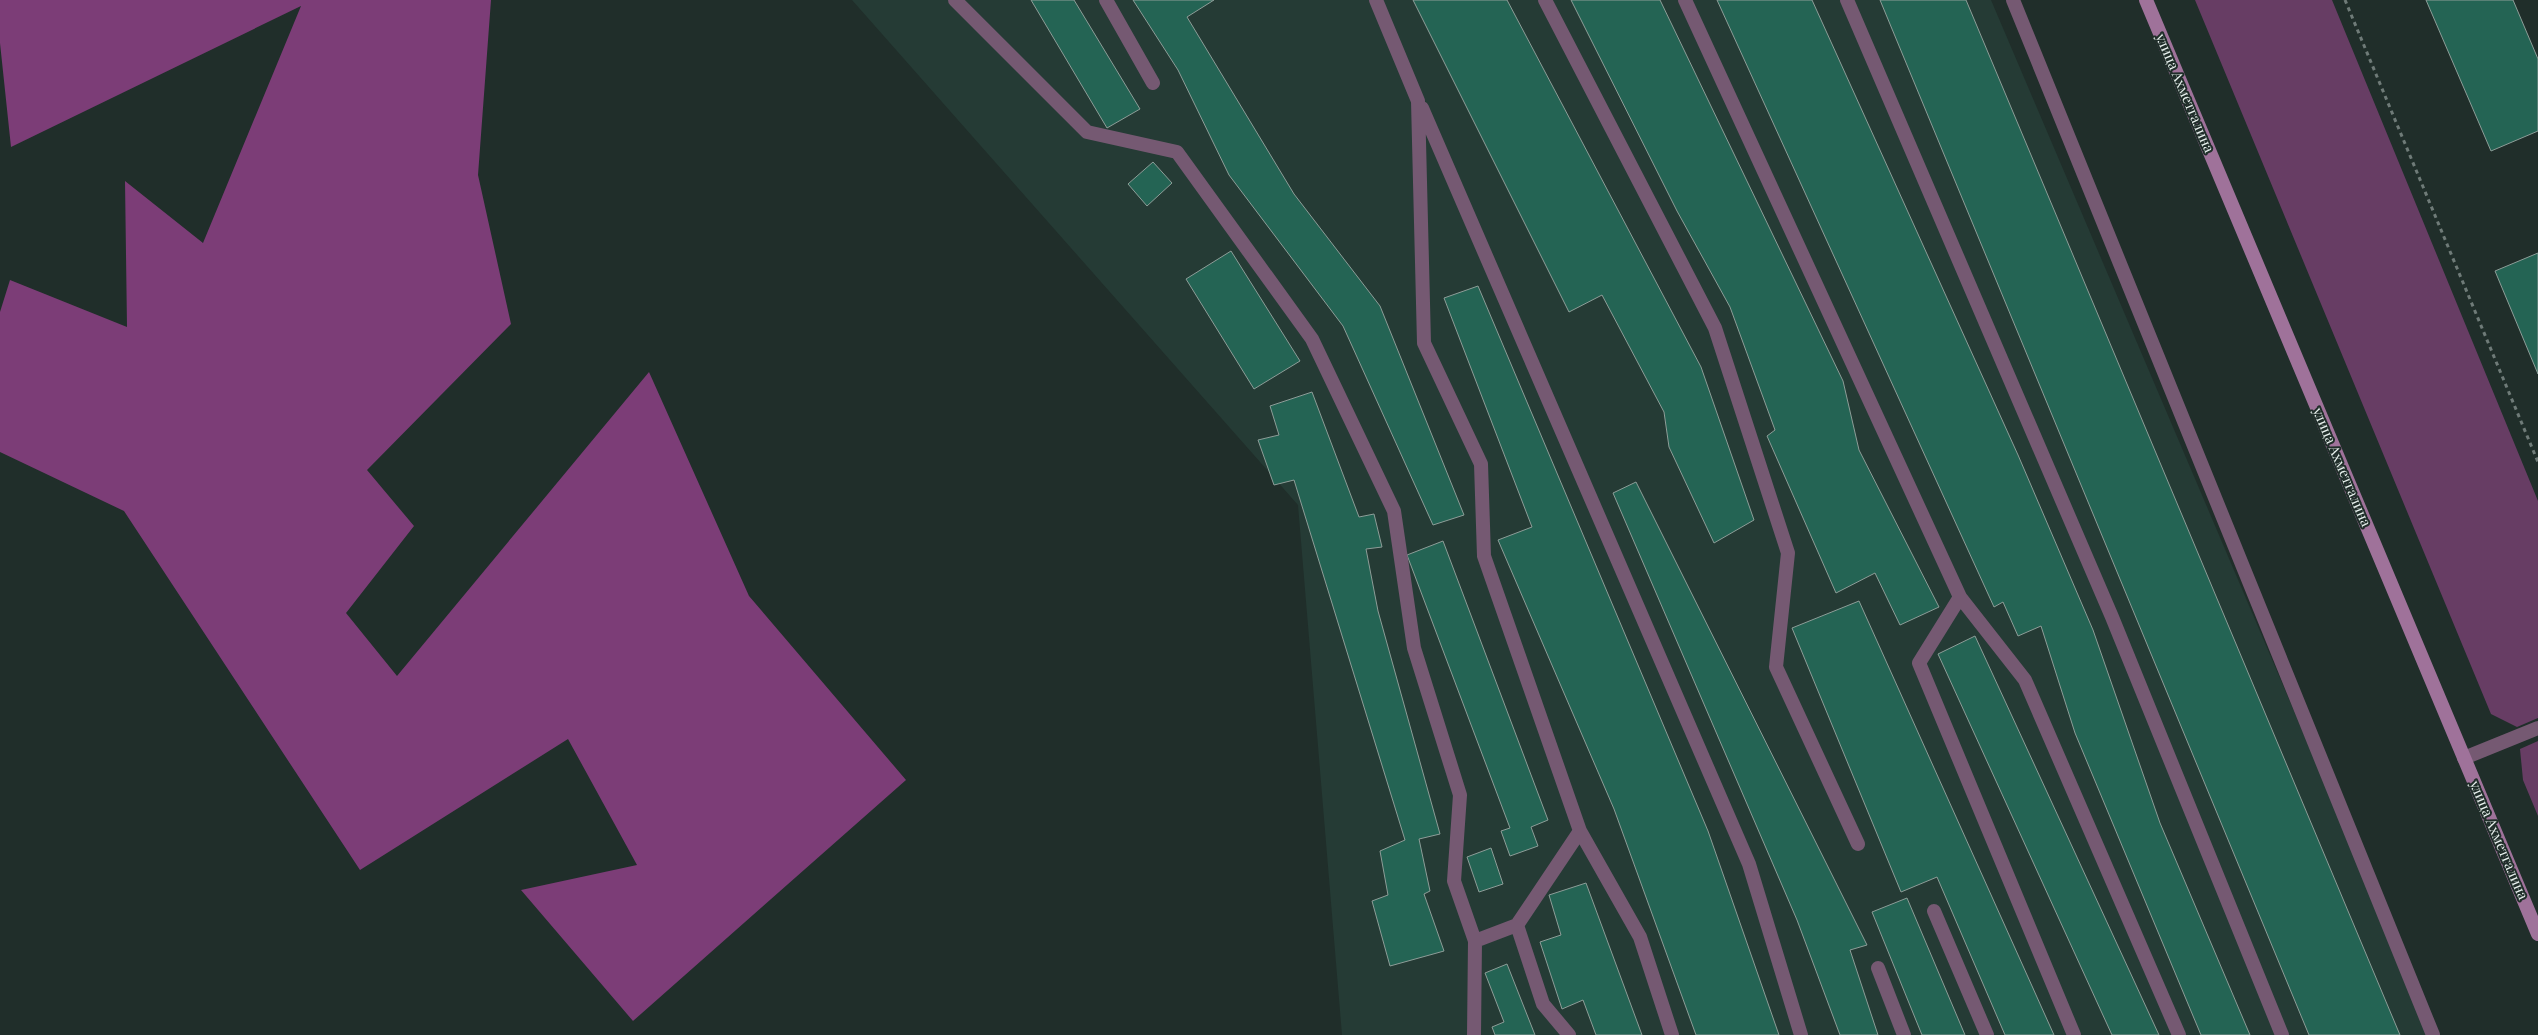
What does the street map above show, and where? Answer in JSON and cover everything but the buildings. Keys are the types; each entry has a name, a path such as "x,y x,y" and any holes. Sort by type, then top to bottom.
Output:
{"main road":[{"name":"улица Ахметгалина","path":"2146,0 2538,934"}],"lane":[{"path":"955,0 1087,132 1177,152 1312,339 1394,511 1414,648 1460,795 1454,881 1475,941 1474,1035"},
{"path":"1106,0 1153,83"},
{"path":"1376,0 1749,864 1801,1035"},
{"path":"1545,0 1715,328 1788,553 1776,667 1858,844"},
{"path":"1685,0 1960,597 2025,680 2179,1035"},
{"path":"1847,0 2112,617 2282,1035"},
{"path":"2013,0 2433,1035"},
{"path":"1418,101 1424,343 1481,464 1484,556 1580,831 1640,937 1672,1035"},
{"path":"1960,597 1919,663 2074,1035"},
{"path":"2464,758 2538,728"},
{"path":"1475,941 1517,925 1580,831"},
{"path":"1934,911 1987,1035"},
{"path":"1517,925 1543,1004 1569,1035"},
{"path":"1878,968 1904,1035"}],"path":[{"path":"2345,0 2538,462"}],"shaded area":[{"path":"0,0 491,0 478,175 511,324 367,470 414,526 346,613 397,676 649,372 749,596 906,780 633,1021 521,890 637,865 568,739 360,870 124,511 0,452 0,312 10,280 127,327 125,181 203,243 301,6 11,147 0,43"},
{"path":"852,0 1991,0 2432,1035 1342,1035 1298,505"},
{"path":"2195,0 2332,0 2538,501 2538,718 2517,727 2491,714"},
{"path":"2538,741 2538,816 2523,780 2520,749"}]}
